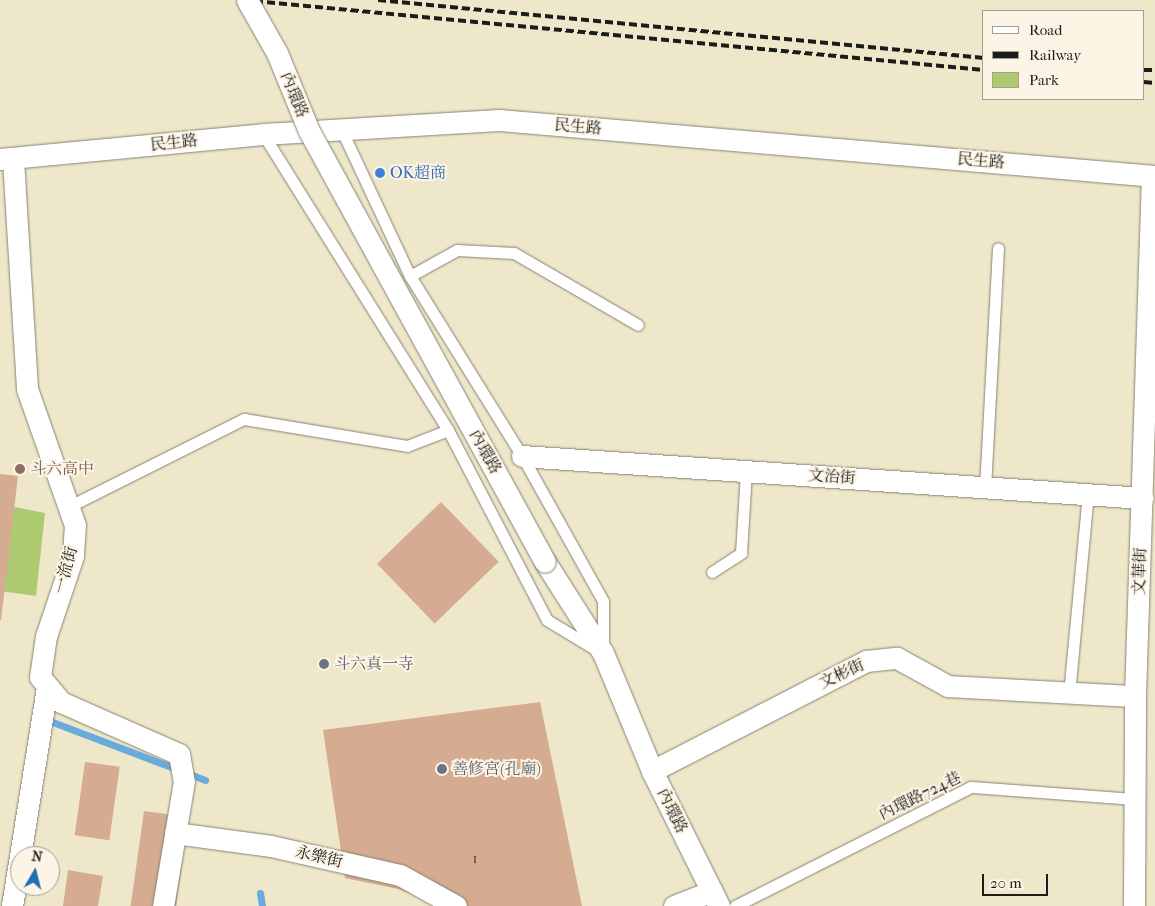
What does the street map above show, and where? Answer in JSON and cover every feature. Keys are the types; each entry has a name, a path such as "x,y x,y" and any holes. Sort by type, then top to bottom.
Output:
{"street":[{"name":"內環路","path":"247,0 277,53 309,131 544,562 603,654 652,771 716,899"},
{"name":"民生路","path":"6,159 263,134 342,131 499,120 1153,176"},
{"name":"一流街","path":"6,159 27,389 70,506 75,525 73,556 46,636 40,677 47,688"},
{"name":"文華街","path":"1134,906 1135,696 1153,176"},
{"name":"文治街","path":"522,456 1142,498"},
{"name":"文彬街","path":"652,771 866,661 897,658 948,686 1069,694 1135,696"},
{"path":"47,688 61,702 179,754 184,781 163,906"},
{"path":"12,906 47,688"},
{"name":"永樂街","path":"175,833 271,846 400,875 456,906"},
{"path":"674,906 716,899"}],"lane":[{"path":"342,131 410,276 522,456 603,601 603,654"},
{"path":"263,134 448,430 547,620 603,654"},
{"path":"985,488 998,248"},
{"path":"410,276 457,250 514,253 638,325"},
{"path":"70,506 244,419 407,446 448,430"},
{"path":"712,572 741,553 746,471"},
{"path":"1069,694 1088,494"},
{"name":"內環路724巷","path":"735,906 971,787 1136,799"}],"green space":[{"path":"4,505 45,513 36,596 0,591"}],"building":[{"path":"0,474 18,476 1,620 0,620"},
{"path":"441,502 499,562 435,624 377,564"},
{"name":"善修宮(孔廟)","path":"540,702 582,906 442,906 398,889 345,878 323,730"},
{"path":"85,762 120,767 109,840 75,835"},
{"path":"144,811 189,817 176,906 131,906"},
{"path":"68,870 103,876 98,906 63,906"}],"waterway":[{"path":"50,721 205,780"},
{"path":"260,893 262,906"}],"railway":[{"path":"243,0 982,70"},
{"path":"378,0 982,58"},
{"path":"1145,70 1155,70"},
{"path":"1145,82 1155,83"}],"place":[{"name":"OK超商","path":"380,173"},
{"name":"斗六高中","path":"20,469"},
{"name":"斗六真一寺","path":"324,664"},
{"name":"善修宮(孔廟)","path":"442,769"}]}
